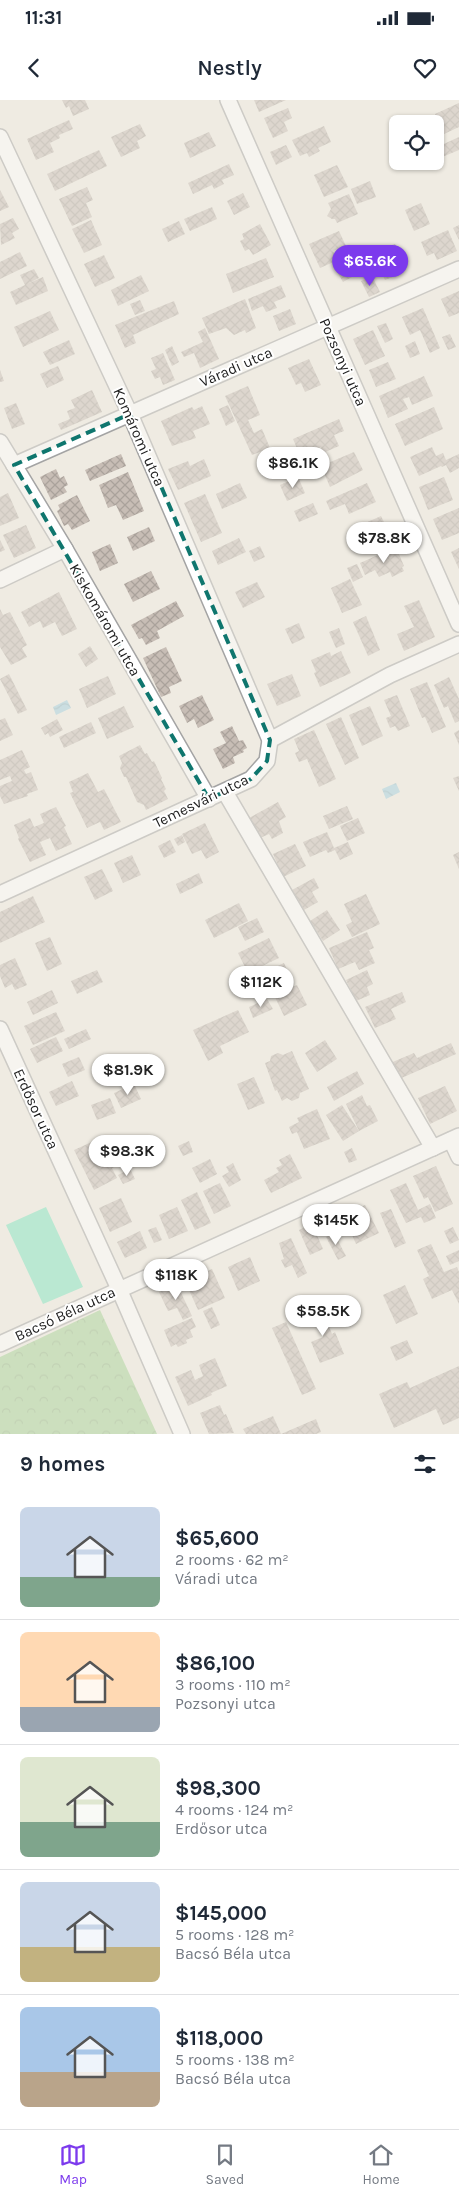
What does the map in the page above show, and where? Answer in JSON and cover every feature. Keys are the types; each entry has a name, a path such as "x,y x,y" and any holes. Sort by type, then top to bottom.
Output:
{"street":[{"name":"Pozsonyi utca","path":"228,100 459,624"},
{"name":"Komáromi utca","path":"0,137 130,414 270,740"},
{"name":"Váradi utca","path":"14,465 459,269"},
{"name":"Kiskomáromi utca","path":"0,442 65,550 208,799"},
{"path":"0,580 65,550"},
{"path":"270,740 390,675 459,644"},
{"name":"Temesvári utca","path":"0,894 225,792 251,778 267,761 270,740"},
{"path":"225,792 433,1148"},
{"name":"Erdősor utca","path":"0,1030 119,1289 182,1434"},
{"path":"455,1138 459,1157"},
{"name":"Bacsó Béla utca","path":"0,1344 455,1138"}],"highlighted area":[{"path":"130,414 270,740 267,761 251,779 209,799 14,465"}],"green space":[{"path":"46,1207 83,1287 43,1304 6,1225"},
{"path":"100,1310 157,1434 0,1434 0,1357"}],"water":[{"path":"67,700 71,708 56,715 53,707"},
{"path":"396,783 400,792 386,799 382,789"}],"building":[{"path":"62,100 85,100 89,109 73,116 69,106 66,108"},
{"path":"254,100 286,100 259,112"},
{"path":"459,103 459,127 444,134 444,115 435,114"},
{"path":"288,108 292,118 284,122 288,131 273,138 264,118"},
{"path":"69,120 73,129 59,135 60,138 50,143 54,152 36,160 27,139"},
{"path":"140,124 146,136 137,141 140,148 121,157 111,137"},
{"path":"324,126 331,142 318,148 320,151 309,157 307,153 300,156 292,140"},
{"path":"209,132 216,146 190,158 184,143"},
{"path":"459,137 459,150 444,156 444,144"},
{"path":"286,145 292,157 276,165 270,152"},
{"path":"99,150 107,166 55,191 47,174"},
{"path":"229,164 234,175 222,180 224,184 214,189 212,185 193,194 188,183"},
{"path":"337,165 348,187 324,197 314,175"},
{"path":"370,181 376,197 357,204 351,189"},
{"path":"87,187 93,200 86,203 92,217 72,226 59,199"},
{"path":"0,190 9,207 0,211"},
{"path":"243,193 250,207 234,215 227,201"},
{"path":"349,194 358,214 337,223 335,219 327,216 331,209 328,203"},
{"path":"421,203 430,224 414,231 405,210"},
{"path":"212,207 217,219 190,231 184,219"},
{"path":"13,218 19,229 12,233 15,238 1,245 0,224"},
{"path":"91,220 102,245 84,253 72,229"},
{"path":"179,221 185,234 168,242 162,229"},
{"path":"260,224 271,245 253,255 249,249 245,251 240,241 244,239 242,234"},
{"path":"459,225 459,240 453,228"},
{"path":"448,230 457,251 437,260 434,253 427,256 421,242"},
{"path":"339,231 346,246 333,251 338,260 320,268 309,244"},
{"path":"395,244 403,260 392,265 387,258 395,276 385,280 377,263 343,282 336,270 369,253"},
{"path":"20,252 27,266 0,279 0,262"},
{"path":"104,255 115,278 95,287 84,264"},
{"path":"266,258 274,277 233,293 226,274"},
{"path":"34,269 39,278 27,284 43,277 48,291 16,305 10,292 25,285 20,275"},
{"path":"141,275 149,291 118,306 111,290"},
{"path":"372,276 380,292 369,297 361,281"},
{"path":"281,285 286,297 274,302 277,308 266,312 263,306 252,311 248,299"},
{"path":"459,291 459,313 449,317 441,299"},
{"path":"245,299 256,328 246,333 245,330 234,335 226,328 209,334 202,318"},
{"path":"140,300 145,311 135,315 130,304"},
{"path":"174,301 179,314 133,335 136,343 125,348 115,325"},
{"path":"423,308 440,348 430,353 420,330 410,335 402,317"},
{"path":"290,309 296,324 279,331 273,316"},
{"path":"50,311 59,330 23,347 14,327"},
{"path":"386,323 393,339 385,343 377,326"},
{"path":"205,328 219,359 200,368 194,353 184,357 181,352 203,342 198,332"},
{"path":"373,330 385,356 365,365 353,339"},
{"path":"450,334 456,347 448,350 442,337"},
{"path":"69,340 75,354 50,365 43,352"},
{"path":"415,341 420,354 410,358 405,346"},
{"path":"172,346 179,362 172,366 165,350"},
{"path":"163,353 175,380 163,385 160,377 155,379 151,371 156,369 151,358"},
{"path":"309,359 321,385 305,392 301,383 296,385 288,368"},
{"path":"388,362 396,379 376,387 369,370"},
{"path":"58,366 64,380 47,388 40,374"},
{"path":"0,370 4,381 0,382"},
{"path":"424,376 433,396 412,405 409,397 403,399 408,409 388,418 379,396"},
{"path":"248,386 260,415 248,420 254,433 262,429 270,448 252,455 225,396"},
{"path":"92,390 102,412 61,430 58,424 70,419 67,411 75,408 71,400"},
{"path":"16,403 25,424 12,429 4,408"},
{"path":"228,405 235,421 226,426 219,409"},
{"path":"202,406 210,424 193,431 196,438 172,446 161,421 192,407 194,410"},
{"path":"434,407 443,429 405,446 395,424"},
{"path":"339,419 344,431 334,435 339,446 323,453 321,447 314,450 316,454 302,460 293,439"},
{"path":"432,447 436,456 443,453 446,460 459,454 459,468 450,473 446,465 441,466 419,476 410,457"},
{"path":"354,452 363,470 330,487 321,466"},
{"path":"121,454 126,466 90,481 85,470"},
{"path":"204,459 211,476 178,490 168,469 188,461 190,466"},
{"path":"56,469 60,478 64,476 68,485 64,487 67,492 51,500 40,477"},
{"path":"128,472 144,511 123,520 116,505 108,508 99,485"},
{"path":"298,477 305,493 287,501 280,485"},
{"path":"444,477 453,500 428,510 419,487"},
{"path":"240,483 247,498 222,509 216,494"},
{"path":"367,483 376,502 349,514 345,504 330,510 326,501"},
{"path":"8,493 19,518 0,526 0,497"},
{"path":"205,494 222,533 201,542 184,503"},
{"path":"77,495 90,521 72,530 68,524 64,526 57,511 60,509 58,505"},
{"path":"313,503 318,514 299,522 294,511"},
{"path":"459,508 459,533 442,540 433,519"},
{"path":"381,516 389,532 383,535 384,539 363,548 354,528"},
{"path":"26,525 36,548 14,558 3,535"},
{"path":"149,527 155,541 133,551 127,537"},
{"path":"239,538 246,552 218,565 212,551"},
{"path":"0,540 5,550 0,552"},
{"path":"110,544 118,563 100,571 92,552"},
{"path":"260,546 265,557 254,562 249,551"},
{"path":"396,547 404,566 402,567 404,571 392,577 390,572 379,577 375,570 365,575 360,563"},
{"path":"459,548 459,569 451,552"},
{"path":"357,564 363,577 353,582 347,568"},
{"path":"151,571 160,589 133,602 124,584"},
{"path":"350,579 362,605 342,613 331,588"},
{"path":"257,582 265,597 243,608 235,592"},
{"path":"59,592 77,629 62,636 55,622 43,628 40,621 29,627 21,612"},
{"path":"419,600 435,637 404,651 397,634 414,627 404,606"},
{"path":"176,601 184,616 157,631 160,638 146,645 142,638 139,639 131,625"},
{"path":"0,609 3,615 10,612 27,645 22,648 27,657 11,665 0,647"},
{"path":"366,616 380,650 368,656 353,622"},
{"path":"299,623 305,638 292,644 285,629"},
{"path":"339,628 345,644 336,648 329,632"},
{"path":"90,646 98,659 86,667 78,654"},
{"path":"166,647 182,681 169,687 171,693 161,697 143,658"},
{"path":"341,651 351,673 320,687 311,660 330,652 331,656"},
{"path":"9,674 27,710 18,714 0,679"},
{"path":"292,674 301,696 277,706 267,684"},
{"path":"108,676 116,694 87,708 79,689"},
{"path":"449,677 459,699 459,721 455,723 448,706 444,708 434,685"},
{"path":"427,682 446,727 432,733 425,717 422,718 410,689"},
{"path":"202,695 214,720 198,728 194,719 187,723 179,706"},
{"path":"397,695 410,726 398,731 395,726 390,728 386,718 391,716 384,700"},
{"path":"124,706 134,727 107,739 98,718"},
{"path":"370,706 383,736 362,746 349,715"},
{"path":"341,717 359,758 345,765 326,724"},
{"path":"5,718 13,735 0,741 0,720"},
{"path":"57,719 63,730 50,737 48,733 45,735 41,728"},
{"path":"91,722 96,733 64,748 59,737"},
{"path":"232,726 239,741 243,740 247,748 243,750 244,752 233,757 235,763 223,769 213,749 226,743 220,732"},
{"path":"314,730 336,779 319,787 307,759 299,762 295,753 299,751 294,739"},
{"path":"459,730 459,745 454,733"},
{"path":"140,745 152,762 154,761 162,778 166,789 164,791 168,799 146,810 144,805 137,802 120,768 122,763 119,756"},
{"path":"22,750 30,767 24,770 26,774 31,772 38,790 27,794 28,796 4,804 0,796 0,786 12,781 10,776 0,780 0,760"},
{"path":"88,773 98,792 104,789 121,822 104,830 100,822 87,828 70,793 73,792 69,782"},
{"path":"459,776 459,791 453,778"},
{"path":"278,802 286,817 279,821 283,833 272,839 269,834 260,838 249,818"},
{"path":"347,806 353,819 329,829 323,816"},
{"path":"56,807 66,826 64,827 72,844 56,851 50,838 40,842 46,855 30,862 18,839 14,825 30,818 34,827 44,823 40,814"},
{"path":"358,818 365,833 347,841 340,826"},
{"path":"205,823 219,852 206,859 201,850 192,854 182,834"},
{"path":"327,832 334,848 348,842 353,854 340,860 335,850 328,853 326,850 310,857 303,842"},
{"path":"182,835 185,842 178,846 174,839"},
{"path":"170,840 176,852 164,858 158,846"},
{"path":"295,844 306,866 283,877 273,854"},
{"path":"459,852 459,869 453,855"},
{"path":"132,855 141,875 123,883 114,863"},
{"path":"102,869 113,891 95,900 84,877"},
{"path":"199,873 203,883 180,894 176,884"},
{"path":"314,878 319,888 312,892 318,902 304,910 292,890"},
{"path":"366,894 380,924 352,937 346,925 352,922 344,904"},
{"path":"33,896 45,922 0,943 0,912"},
{"path":"239,903 248,921 214,938 205,920"},
{"path":"327,910 340,930 323,941 310,921"},
{"path":"257,918 264,932 245,941 238,927"},
{"path":"367,932 374,948 369,950 375,963 359,970 355,962 338,969 329,948"},
{"path":"50,937 62,964 47,971 35,943"},
{"path":"269,938 279,958 248,973 238,953"},
{"path":"15,958 27,985 15,990 12,984 5,988 0,976 0,965"},
{"path":"284,963 291,978 271,987 265,972"},
{"path":"97,970 103,982 77,994 71,981"},
{"path":"367,970 373,984 367,987 370,995 356,1001 346,980"},
{"path":"297,985 307,1005 284,1016 274,995"},
{"path":"52,990 58,1003 33,1015 27,1002"},
{"path":"402,992 406,1002 391,1009 396,1019 375,1028 365,1007"},
{"path":"267,999 273,1009 253,1018 249,1007"},
{"path":"238,1010 249,1032 220,1046 223,1053 208,1061 193,1030"},
{"path":"56,1012 65,1031 33,1045 24,1026"},
{"path":"86,1029 91,1039 69,1049 64,1039"},
{"path":"56,1037 63,1051 37,1063 30,1049"},
{"path":"325,1040 337,1059 317,1072 305,1053"},
{"path":"451,1043 456,1054 397,1080 388,1064 414,1053 417,1058"},
{"path":"292,1051 309,1089 300,1093 299,1098 292,1101 287,1098 282,1101 277,1090 275,1091 265,1063 270,1061 271,1056 278,1053 283,1055"},
{"path":"79,1057 85,1070 68,1077 62,1064"},
{"path":"357,1071 364,1084 334,1101 327,1087"},
{"path":"254,1077 265,1103 248,1110 237,1084"},
{"path":"72,1081 79,1096 56,1106 49,1092"},
{"path":"134,1084 141,1099 121,1108 114,1093"},
{"path":"445,1086 457,1111 430,1124 418,1098"},
{"path":"362,1095 367,1106 370,1105 378,1121 359,1131 346,1104"},
{"path":"110,1098 116,1113 97,1120 91,1105"},
{"path":"342,1105 359,1131 343,1141 326,1115"},
{"path":"317,1109 330,1139 304,1149 297,1132 292,1134 289,1127 299,1122 297,1118"},
{"path":"94,1141 102,1158 119,1150 125,1162 112,1168 117,1178 94,1190 74,1150"},
{"path":"189,1141 193,1152 183,1156 178,1146"},
{"path":"352,1148 357,1160 349,1163 344,1152"},
{"path":"290,1154 302,1178 271,1193 264,1180 279,1172 276,1168 282,1165 279,1160"},
{"path":"210,1159 217,1174 200,1183 192,1168"},
{"path":"233,1163 241,1180 229,1187 222,1176 229,1172 226,1167"},
{"path":"436,1166 453,1204 435,1212 428,1197 424,1199 413,1176"},
{"path":"130,1169 135,1179 123,1184 118,1175"},
{"path":"220,1183 231,1206 214,1214 203,1191"},
{"path":"406,1183 418,1210 430,1204 436,1218 424,1223 421,1217 406,1223 390,1190"},
{"path":"197,1192 211,1223 195,1230 181,1200"},
{"path":"121,1198 132,1222 110,1232 99,1208"},
{"path":"365,1205 379,1233 356,1244 343,1215"},
{"path":"177,1207 188,1231 169,1239 159,1215"},
{"path":"391,1209 406,1243 395,1248 380,1213"},
{"path":"312,1224 323,1249 310,1255 299,1230"},
{"path":"156,1227 162,1240 154,1243 148,1230"},
{"path":"453,1227 459,1240 450,1244 444,1231"},
{"path":"140,1231 147,1248 125,1258 117,1242"},
{"path":"334,1233 346,1256 338,1260 326,1237"},
{"path":"291,1238 307,1273 298,1278 292,1265 285,1268 281,1260 284,1259 279,1243"},
{"path":"431,1244 444,1272 457,1267 459,1272 459,1304 452,1290 432,1299 423,1279 429,1276 417,1250"},
{"path":"459,1250 459,1261 450,1265 446,1256"},
{"path":"250,1257 260,1281 238,1291 228,1267"},
{"path":"212,1269 225,1298 198,1310 185,1281"},
{"path":"177,1284 192,1316 183,1320 177,1308 168,1311 159,1292"},
{"path":"405,1285 418,1314 396,1324 383,1295"},
{"path":"212,1307 220,1325 211,1329 203,1311"},
{"path":"321,1307 332,1334 335,1332 344,1354 320,1363 311,1342 323,1337 317,1321 304,1326 300,1316"},
{"path":"192,1318 196,1327 190,1330 193,1337 186,1340 187,1343 178,1347 176,1344 171,1347 164,1330"},
{"path":"286,1322 316,1389 302,1395 272,1328"},
{"path":"407,1340 413,1353 396,1361 390,1347"},
{"path":"215,1358 227,1386 188,1406 175,1377 191,1370 195,1380 203,1376 199,1365"},
{"path":"459,1366 459,1418 443,1425 436,1409 394,1428 379,1394 407,1382 410,1388"},
{"path":"220,1405 234,1433 209,1434 200,1413"},
{"path":"273,1416 281,1434 246,1434 243,1429"},
{"path":"316,1419 321,1432 316,1434 281,1434"}]}
